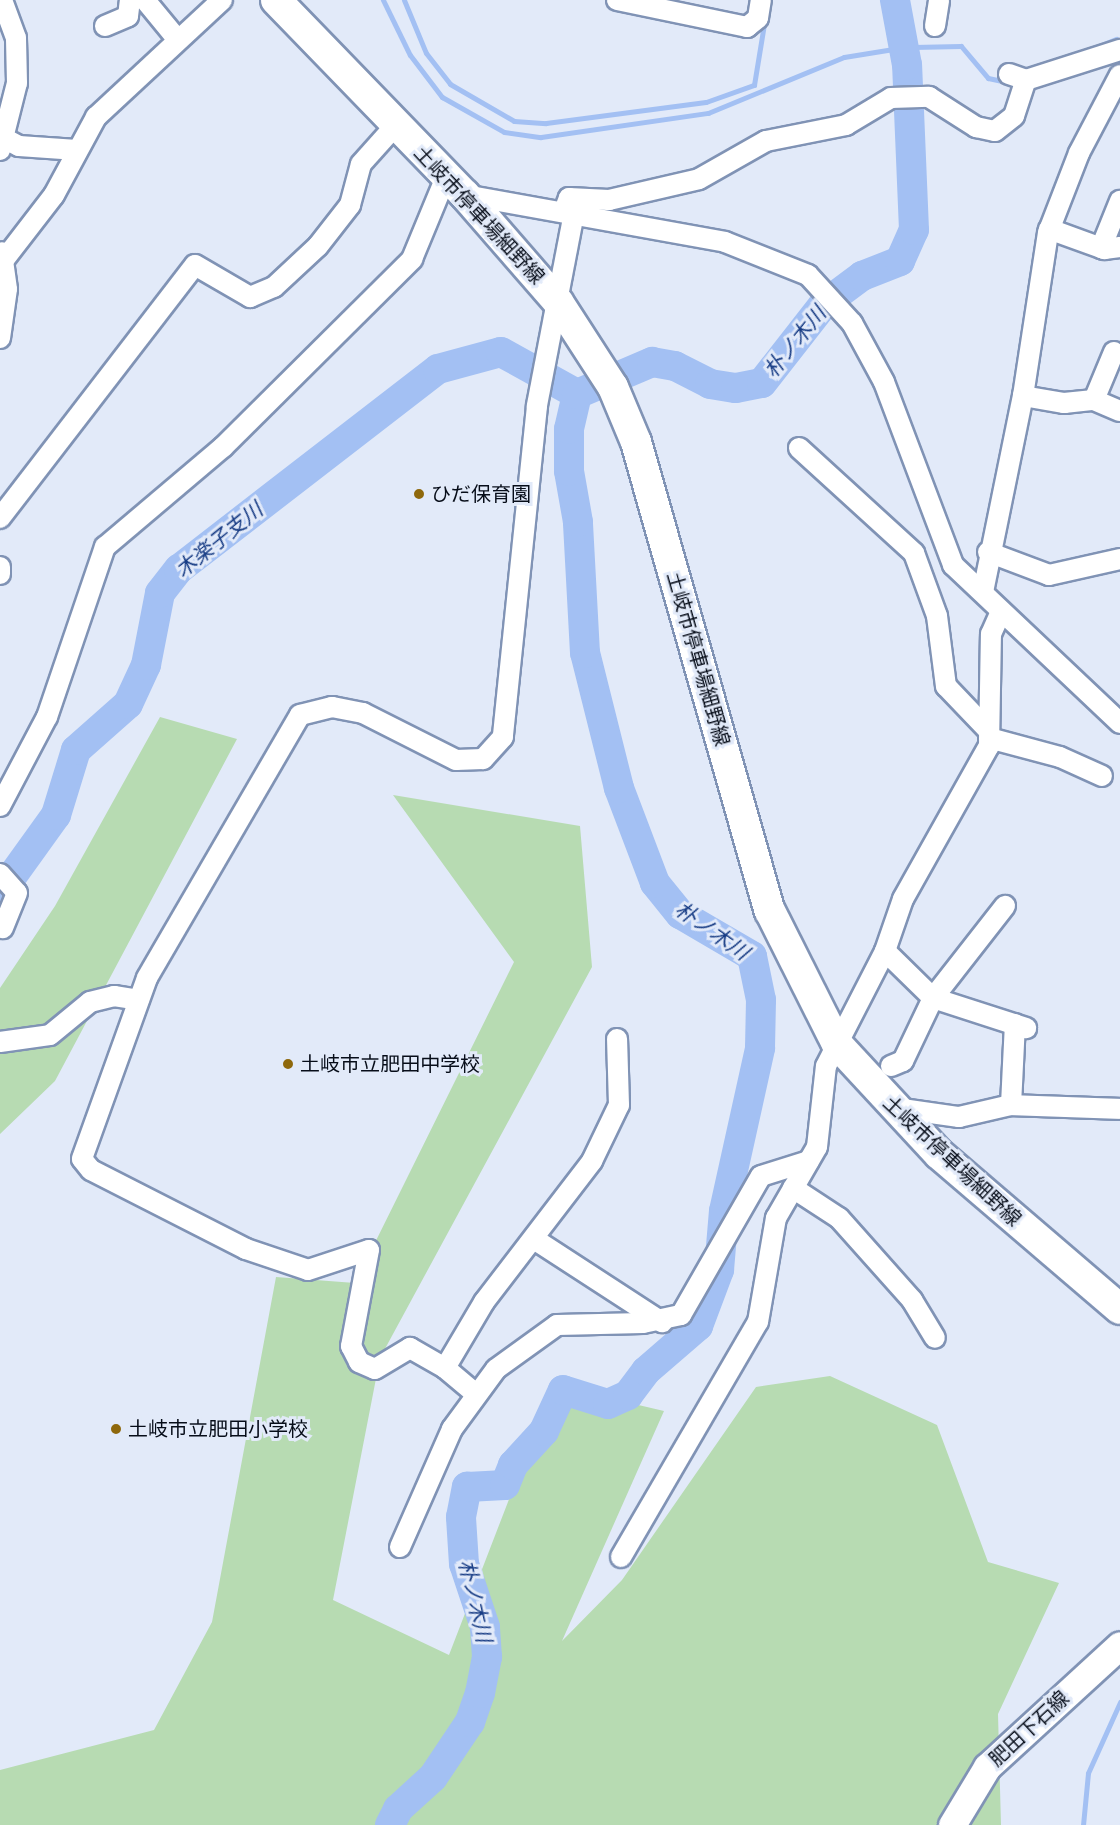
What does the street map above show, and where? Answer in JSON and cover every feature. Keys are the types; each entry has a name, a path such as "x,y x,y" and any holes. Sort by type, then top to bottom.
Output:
{"main road":[{"name":"土岐市停車場細野線","path":"276,0 455,186 558,302 613,387 636,442 770,911 837,1044 892,1108 1120,1309"},
{"name":"肥田下石線","path":"952,1825 987,1767 1120,1645"}],"street":[{"path":"2,0 16,38 17,83 1,142 19,146 77,150"},
{"path":"145,0 178,40"},
{"path":"0,338 7,289 1,257 54,195 96,117 222,0"},
{"path":"617,0 747,27 758,18 761,0"},
{"path":"935,26 939,0"},
{"path":"105,26 129,8 146,21 159,16"},
{"path":"475,1393 445,1368 410,1348 375,1369 359,1362 351,1346 369,1250 308,1270 246,1249 91,1170 82,1159 82,1148 139,1000 281,740 300,715 332,707 363,713 456,760 483,759 503,737 537,406 558,302 569,198 609,200 699,179 766,141 846,125 891,98 929,97 976,127 995,131 1014,116 1017,77 1120,50"},
{"path":"983,592 988,552 1023,396 1049,229 1079,153 1120,75"},
{"path":"0,518 195,265 250,297 274,287 318,246 350,206 361,164 395,126"},
{"path":"0,806 48,717 105,547 224,447 412,259 455,186 569,212 725,242 772,257 821,286 852,323 884,382 942,545 963,577 983,592 1001,612 1120,723"},
{"path":"1049,229 1111,248 1120,201"},
{"path":"1094,400 1114,352"},
{"path":"1023,396 1065,403 1094,400 1120,411"},
{"path":"799,448 914,553 937,616 946,686 989,735 1060,757 1102,776"},
{"path":"988,552 1049,575 1120,559"},
{"path":"0,567 0,574"},
{"path":"621,1557 758,1322 774,1225 809,1161 821,1131 822,1080 837,1044 885,951 903,899 981,765 989,735 991,634 1001,612"},
{"path":"0,874 17,893 3,928"},
{"path":"891,1066 903,1061 933,998 1005,906"},
{"path":"885,951 933,998 1021,1026 1011,1105"},
{"path":"0,1042 50,1035 90,1002 114,996 139,1000"},
{"path":"445,1368 484,1302 592,1161 619,1105 617,1039"},
{"path":"892,1108 959,1117 1011,1105 1120,1109"},
{"path":"400,1547 452,1429 475,1393 496,1369 557,1325 662,1322 681,1315 761,1176 809,1161"},
{"path":"793,1188 840,1218 912,1300 935,1338"},
{"path":"534,1239 662,1322"}],"green space":[{"path":"160,717 237,739 55,1081 0,1134 0,988 55,906"},
{"path":"393,795 580,826 592,967 380,1358 333,1600 449,1655 553,1385 664,1411 562,1641 622,1580 756,1387 830,1376 937,1425 988,1562 1059,1583 998,1714 1001,1825 0,1825 0,1770 154,1730 212,1622 276,1277 355,1283 514,962"}],"waterway":[{"path":"383,0 410,55 442,97 504,132 541,137 708,113 844,57 893,49"},
{"path":"404,0 426,53 450,84 514,121 546,123 706,102 754,85 764,24"},
{"name":"朴ノ木川","path":"390,1825 398,1809 433,1777 470,1722 480,1693 487,1657 485,1627 464,1564 461,1517 467,1487 505,1485 513,1465 544,1431 563,1390 608,1404 628,1395 646,1371 698,1326 719,1270 724,1211 760,1048 761,1000 752,956 680,914 655,883 619,788 585,653 578,522 569,471 569,429 577,394 652,362 675,366 710,384 736,388 762,383 823,305 862,276 900,261 914,230 907,65 895,0"},
{"path":"1084,52 1116,39"},
{"path":"913,47 961,46 988,78 1007,82"},
{"name":"木楽子支川","path":"0,893 56,815 76,750 128,704 146,665 160,593 179,569 438,369 501,352 577,394"},
{"path":"1083,1825 1088,1773 1120,1702"}],"place":[{"name":"ひだ保育園","path":"419,494"},
{"name":"土岐市立肥田中学校","path":"288,1064"},
{"name":"土岐市立肥田小学校","path":"116,1429"}]}
